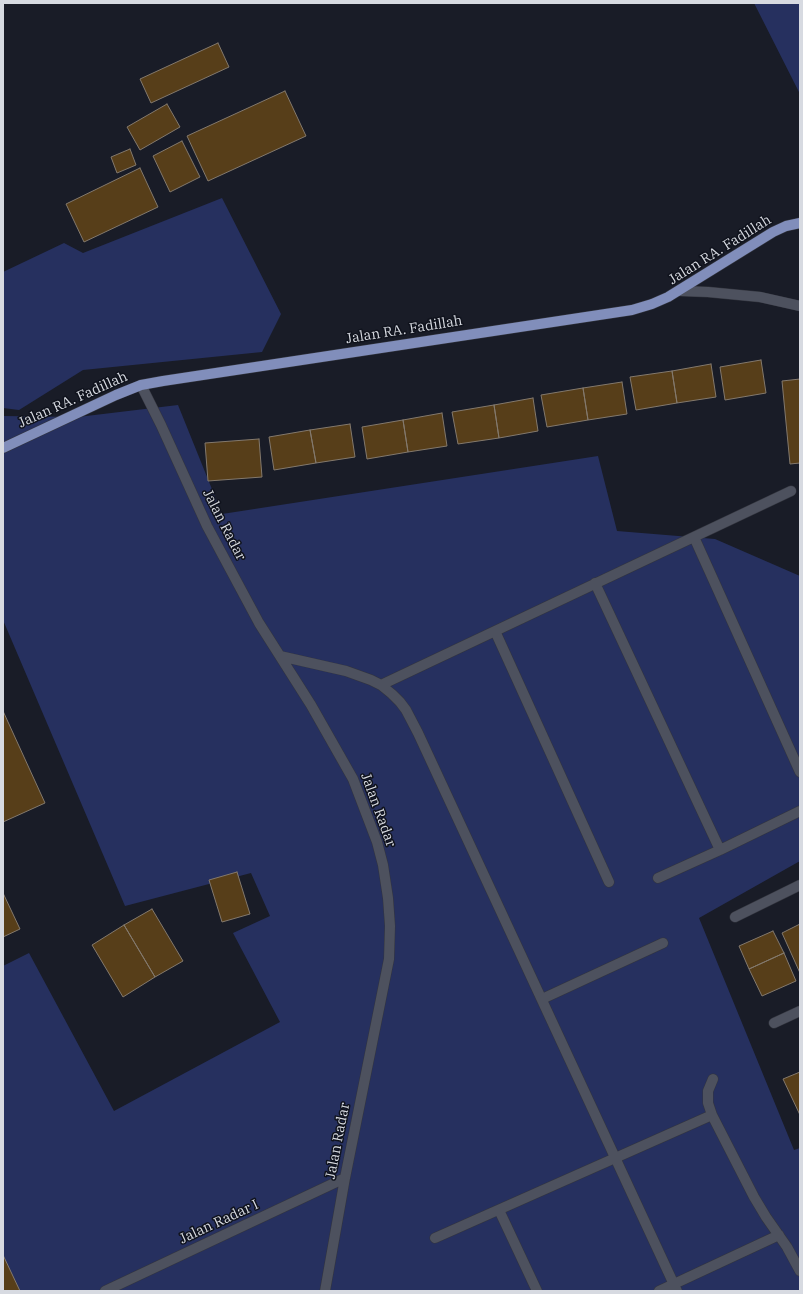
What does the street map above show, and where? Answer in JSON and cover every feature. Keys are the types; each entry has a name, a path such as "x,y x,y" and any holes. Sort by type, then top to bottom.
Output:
{"main road":[{"name":"Jalan RA. Fadillah","path":"3,448 116,395 141,385 163,380 632,310 652,304 680,291 718,265 773,232 786,226 800,223"}],"street":[{"path":"680,291 760,297 800,306"},
{"name":"Jalan Radar","path":"141,385 207,526 259,623 311,705 353,779 377,842 388,898 390,926 389,959 345,1178 325,1291"},
{"path":"381,684 791,491"},
{"path":"694,537 800,772"},
{"path":"595,583 720,850"},
{"path":"495,631 608,882"},
{"path":"280,656 346,671 381,684 400,702 418,733 675,1288"},
{"path":"658,878 800,811"},
{"path":"735,917 800,885"},
{"path":"542,999 663,943"},
{"path":"774,1023 800,1011"},
{"path":"713,1079 708,1091 712,1115 754,1197 787,1247 800,1271"},
{"path":"435,1238 712,1115"},
{"name":"Jalan Radar I","path":"105,1291 345,1178"},
{"path":"499,1210 537,1291"},
{"path":"659,1291 675,1288 779,1235"}],"shaded area":[{"path":"754,3 800,3 800,94"},
{"path":"222,198 281,314 262,352 83,370 19,410 3,408 3,272 64,243 83,253"},
{"path":"178,405 222,514 598,456 617,531 715,539 800,576 800,861 699,918 794,1150 800,1148 800,1291 3,1291 3,966 29,953 114,1111 280,1022 233,933 270,916 251,873 125,906 3,620 3,416 78,417"}],"building":[{"path":"218,43 229,67 151,103 140,79"},
{"path":"285,91 306,136 208,181 187,136"},
{"path":"167,104 180,127 140,150 127,127"},
{"path":"182,141 200,177 170,192 153,156"},
{"path":"130,149 136,165 117,173 111,157"},
{"path":"140,168 158,207 84,242 66,204"},
{"path":"761,360 766,393 725,400 720,367"},
{"path":"711,364 716,397 677,403 672,371"},
{"path":"672,371 677,403 636,410 630,377"},
{"path":"800,379 800,463 790,464 782,381"},
{"path":"622,382 627,414 588,420 583,388"},
{"path":"583,388 588,420 547,427 541,395"},
{"path":"533,398 538,431 499,438 494,405"},
{"path":"494,405 499,438 458,444 452,412"},
{"path":"442,413 447,446 408,452 403,420"},
{"path":"403,420 408,452 367,459 362,427"},
{"path":"350,424 355,457 316,463 310,430"},
{"path":"310,430 316,463 274,470 269,437"},
{"path":"259,439 262,477 208,481 205,443"},
{"path":"3,711 45,803 3,822"},
{"path":"237,872 250,914 222,922 209,880"},
{"path":"3,893 20,929 3,937"},
{"path":"152,909 183,961 155,977 124,925"},
{"path":"800,924 800,973 782,933"},
{"path":"124,925 155,977 123,997 92,945"},
{"path":"773,931 784,953 749,969 739,946"},
{"path":"784,953 796,981 762,996 749,969"},
{"path":"800,1072 800,1115 783,1079"},
{"path":"3,1255 20,1291 3,1291"}]}
